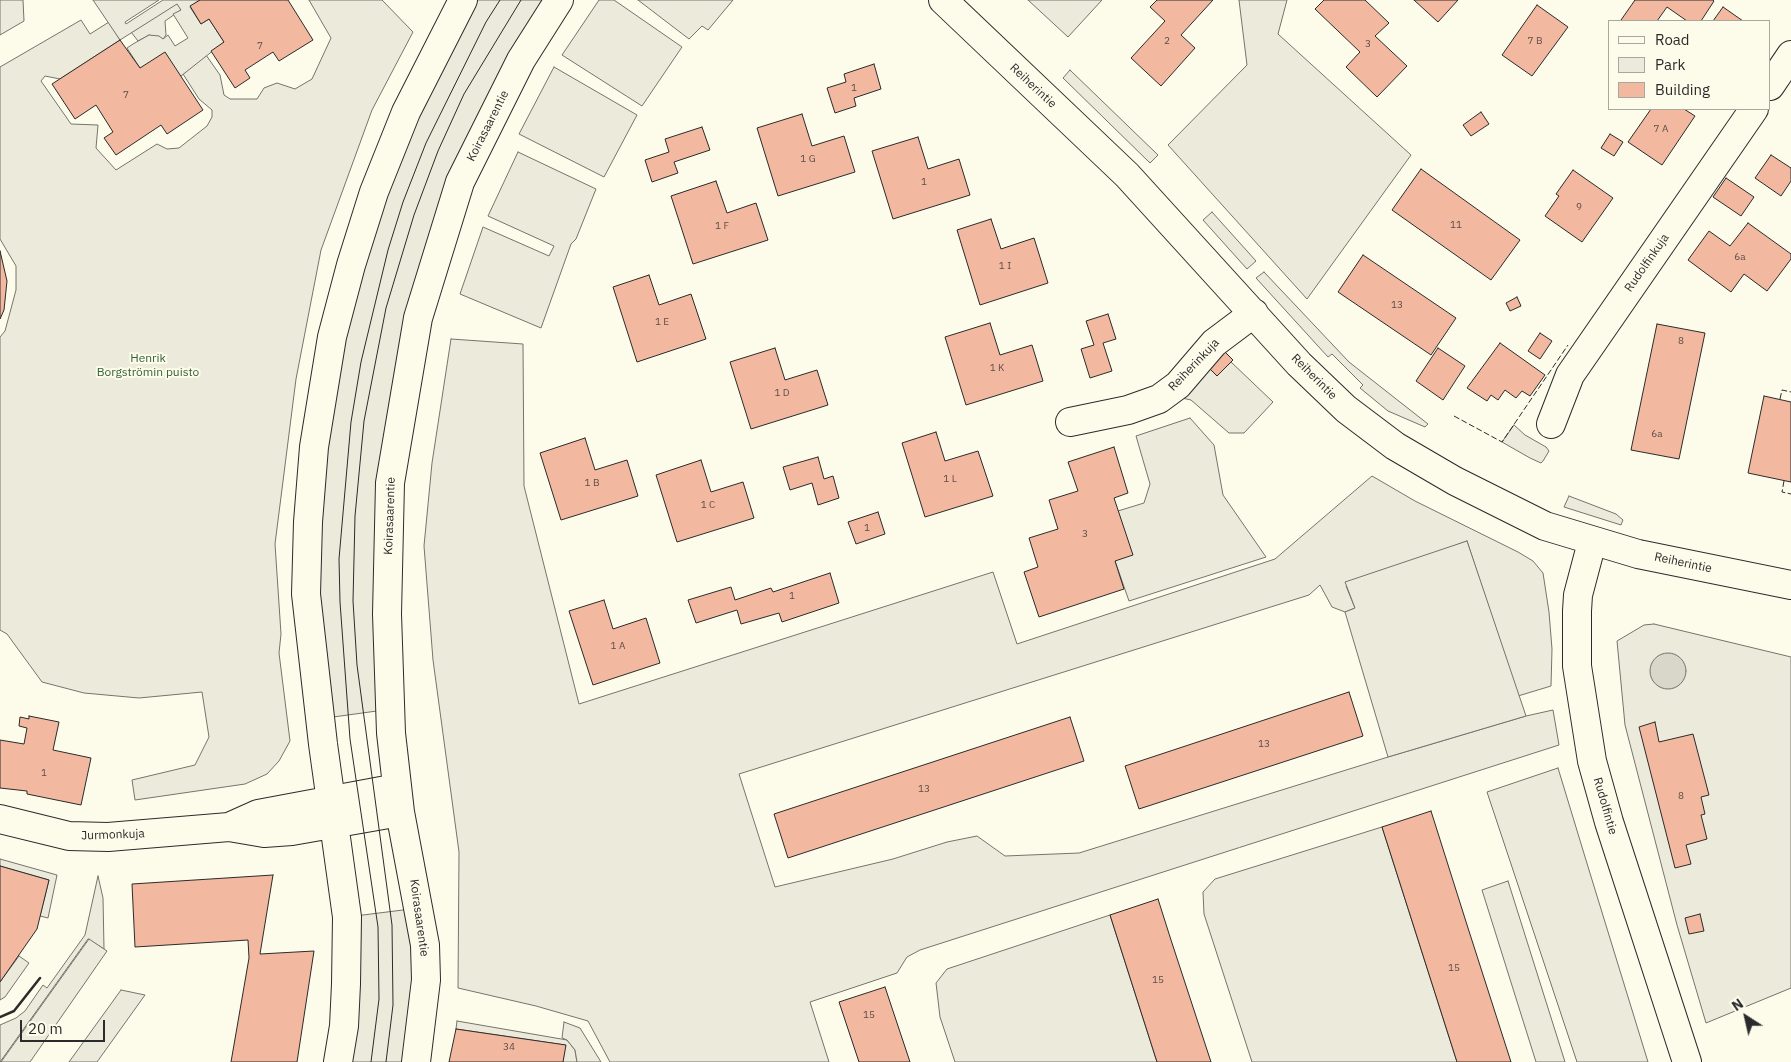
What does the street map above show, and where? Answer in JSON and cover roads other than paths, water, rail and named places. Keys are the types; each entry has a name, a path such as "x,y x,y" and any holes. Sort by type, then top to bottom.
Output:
{"street":[{"path":"338,1062 344,1026 347,917 334,812 323,744 306,594 308,522 314,447 332,337 351,265 374,192 406,112 463,0"},
{"name":"Koirasaarentie","path":"416,1062 426,980 425,945 398,800 391,732 386,614 390,482 418,318 460,182 522,60 559,0"},
{"name":"Reiherintie","path":"943,0 1127,175 1299,364 1346,409 1395,446 1502,506 1545,526 1592,542 1791,585"},
{"path":"1771,85 1791,55"},
{"name":"Rudolfinkuja","path":"1551,424 1570,375 1753,110"},
{"name":"Reiherinkuja","path":"1070,422 1128,410 1159,399 1178,385 1214,343 1254,313"},
{"name":"Rudolfintie","path":"1592,542 1578,594 1577,611 1577,666 1592,761 1609,822 1687,1062"},
{"name":"Jurmonkuja","path":"0,819 69,836 108,837 229,827 264,833 334,812 398,800"}],"tram line":[{"path":"371,1062 379,999 378,927 350,739 340,602 339,559 351,422 361,362 388,250 403,202 426,143 486,22 500,0"},
{"path":"386,1062 393,1005 392,925 357,665 353,601 355,516 364,421 386,308 414,215 438,151 464,94 521,0"}],"park label":[{"name":"Henrik Borgströmin puisto","path":"148,366"}]}
